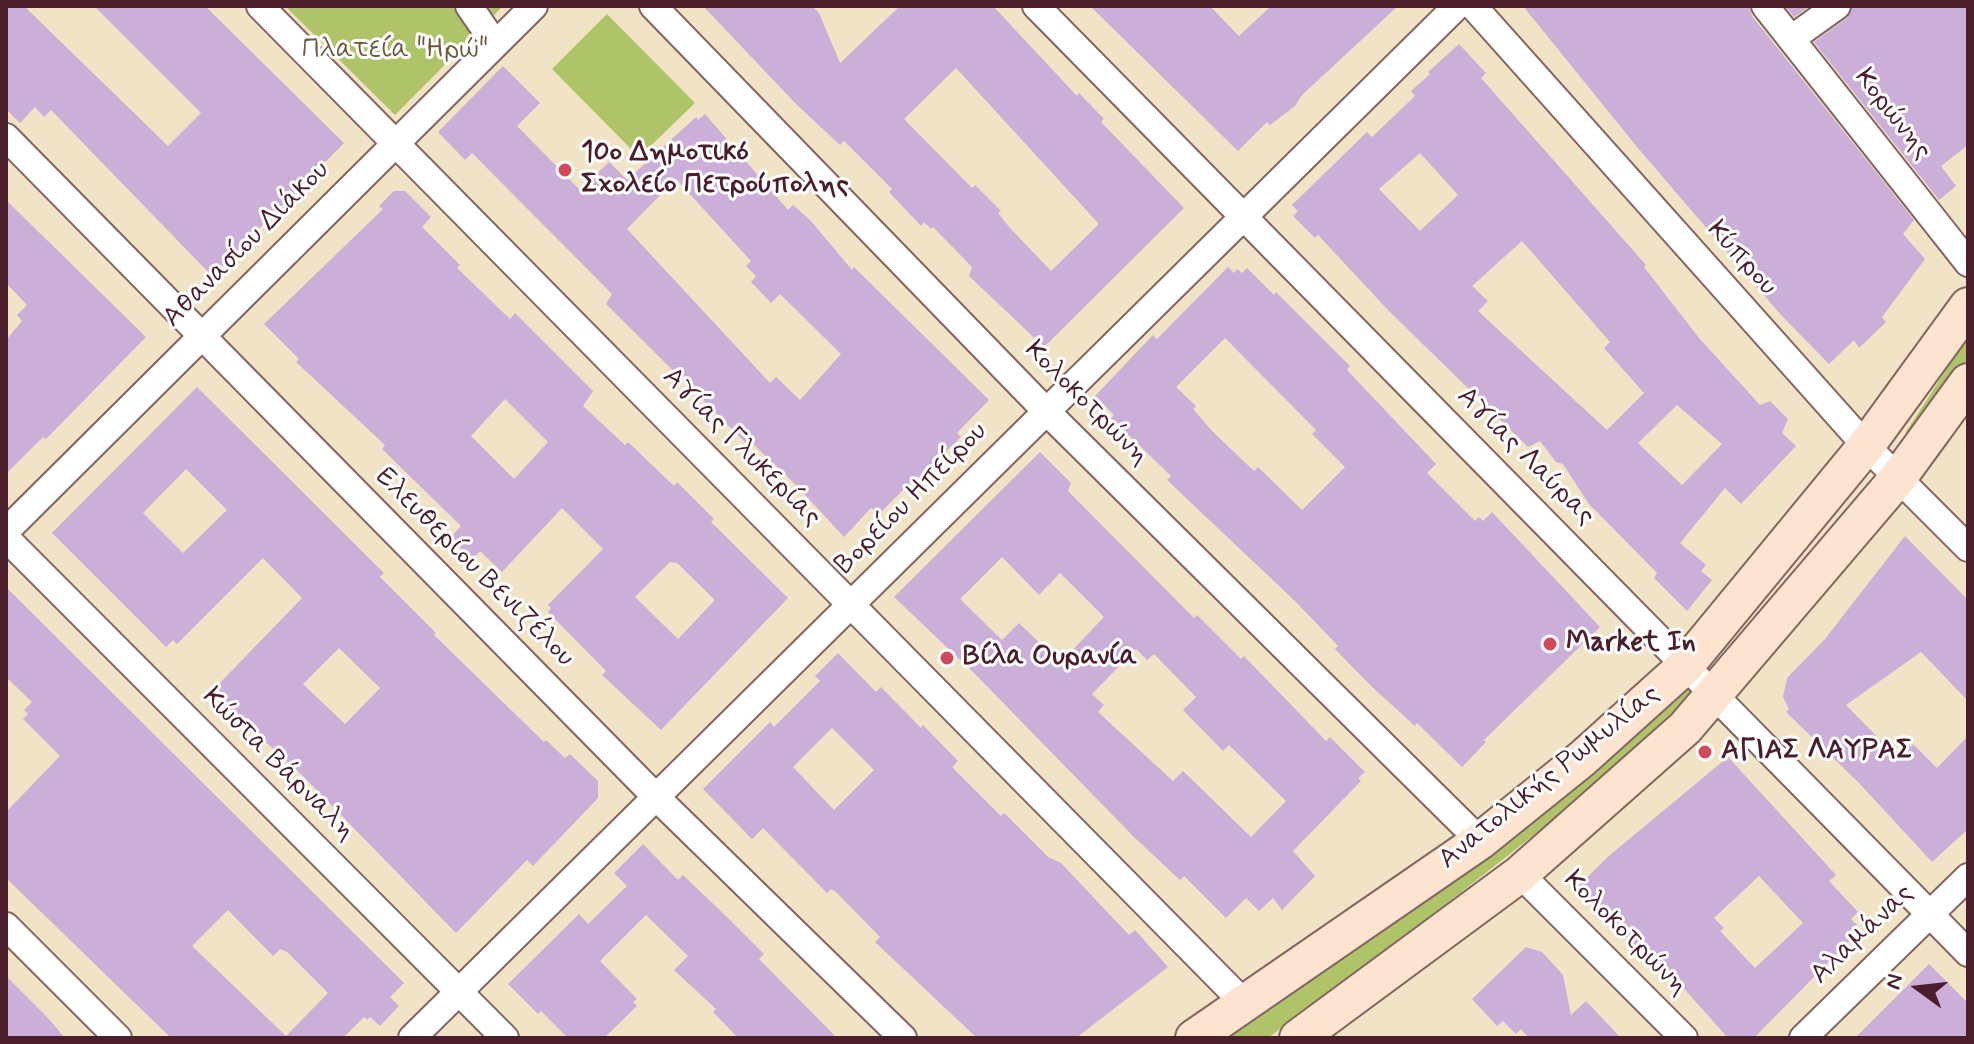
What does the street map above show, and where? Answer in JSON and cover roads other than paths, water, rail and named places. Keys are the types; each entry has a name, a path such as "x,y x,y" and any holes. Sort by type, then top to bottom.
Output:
{"main road":[{"name":"Ανατολικής Ρωμυλίας","path":"1194,1038 1480,841 1583,758 1685,666 1866,446 1968,306"},
{"name":"Ανατολικής Ρωμυλίας","path":"1298,1038 1520,874 1656,756 1716,694 1898,478 1968,382"}],"street":[{"name":"Αγίας Γλυκερίας","path":"260,6 1245,1004"},
{"path":"469,6 495,44"},
{"name":"Αθανασίου Διάκου","path":"6,531 534,6"},
{"name":"Κολοκοτρώνη","path":"653,6 1046,411 1480,841"},
{"name":"Αγίας Λαύρας","path":"1036,6 1968,953"},
{"name":"Βορείου Ηπείρου","path":"412,1038 1457,6"},
{"name":"Κύπρου","path":"1473,6 1866,446 1968,548"},
{"name":"Κορώνης","path":"1765,6 1968,263"},
{"path":"1791,39 1837,6"},
{"name":"Ελευθερίου Βενιζέλου","path":"6,137 200,338 656,797 903,1038"},
{"name":"Κώστα Βάρναλη","path":"6,538 505,1038"},
{"name":"Κολοκοτρώνη","path":"1520,874 1684,1038"},
{"name":"Αλαμάνας","path":"1803,1038 1968,877"},
{"path":"6,926 118,1038"}],"place":[{"name":"10ο Δημοτικό Σχολείο Πετρούπολης","path":"565,170"},
{"name":"Market In","path":"1550,644"},
{"name":"Βίλα Ουρανία","path":"947,658"},
{"name":"ΑΓΙΑΣ ΛΑΥΡΑΣ","path":"1705,752"}],"park label":[{"name":"Πλατεία \"Ηρώ\"","path":"395,51"}]}
